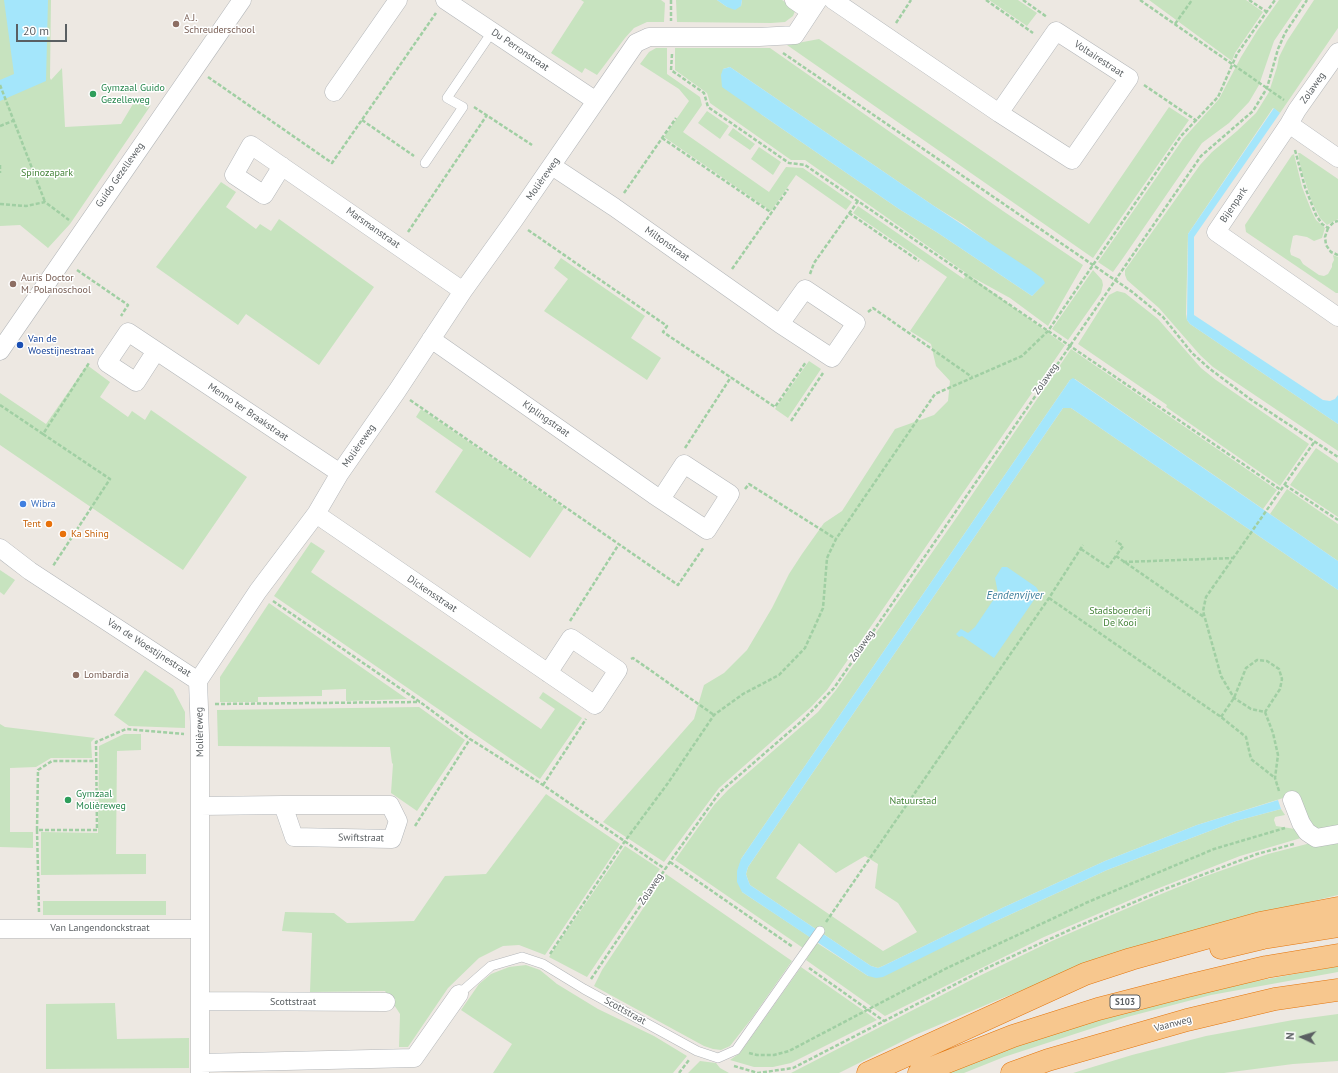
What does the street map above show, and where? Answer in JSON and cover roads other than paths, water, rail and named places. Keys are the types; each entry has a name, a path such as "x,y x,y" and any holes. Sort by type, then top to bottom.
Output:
{"highway":[{"path":"868,1073 1085,974 1131,959 1260,922 1338,908"},
{"path":"968,1028 1089,985 1178,958 1263,938 1338,926"},
{"name":"S103","path":"919,1073 1012,1036 1098,1008 1266,967 1338,955"},
{"name":"Vaanweg","path":"1012,1073 1048,1060 1187,1020 1275,999 1338,990"}],"street":[{"name":"Guido Gezelleweg","path":"0,351 242,0"},
{"path":"334,92 398,0"},
{"name":"Du Perronstraat","path":"445,0 596,101"},
{"name":"Molièreweg","path":"200,1068 200,736 198,681 258,591 316,514 340,473 397,391 431,338 552,166 636,43 649,37 759,37 795,35 814,6 794,0"},
{"name":"Voltairestraat","path":"833,0 999,113 1072,160 1129,78 1052,37 999,113"},
{"name":"Zolaweg","path":"1293,117 1338,52"},
{"path":"1293,117 1338,158"},
{"name":"Bijenpark","path":"1293,117 1216,232 1338,316"},
{"name":"Marsmanstraat","path":"282,166 463,291"},
{"name":"Miltonstraat","path":"552,166 614,207 780,324 832,358 856,323 805,289 780,324"},
{"name":"Kiplingstraat","path":"431,338 661,499"},
{"name":"Menno ter Braakstraat","path":"156,351 340,473"},
{"name":"Dickensstraat","path":"316,514 548,673 595,705 618,670 571,638 548,673"},
{"name":"Van de Woestijnestraat","path":"0,548 44,580 198,681"},
{"path":"1292,800 1301,823 1307,832 1316,838 1338,834"},
{"name":"Swiftstraat","path":"200,806 283,805 390,805 398,821 392,839 294,837 283,805"},
{"name":"Van Langendonckstraat","path":"0,929 199,928"},
{"name":"Scottstraat","path":"200,1068 410,1066 459,994"},
{"name":"Scottstraat","path":"200,1001 386,1002"}],"lane":[{"path":"425,163 463,107 447,98 492,32"},
{"name":"Scottstraat","path":"459,994 491,966 522,957 543,964 584,989 697,1051 718,1058 736,1050 820,931"}],"water":[{"path":"4,0 48,0 46,81 0,101 0,80 14,74"},
{"path":"717,0 742,0 741,6 735,10 727,7"},
{"path":"730,67 1031,270 1043,279 1045,283 1032,296 938,233 899,209 722,87 721,75 723,69"},
{"path":"1274,108 1280,113 1194,237 1194,315 1323,400 1330,401 1335,399 1338,395 1338,424 1190,324 1187,320 1188,234"},
{"path":"1073,378 1338,561 1338,590 1071,408 1063,408 748,867 746,874 750,885 871,966 878,968 1002,908 1105,861 1197,825 1278,800 1281,809 1236,821 1107,870 996,921 883,977 876,978 868,976 742,892 737,882 737,871 741,859 1070,380"},
{"name":"Eendenvijver","path":"1002,567 1007,567 1036,587 1038,594 994,658 962,636 959,637 956,634 961,629 968,633 975,627 998,593 995,578"}],"place":[{"name":"A.J. Schreuderschool","path":"176,24"},
{"name":"Gymzaal Guido Gezelleweg","path":"93,94"},
{"name":"Auris Doctor M. Polanoschool","path":"13,284"},
{"name":"Van de Woestijnestraat","path":"20,345"},
{"name":"Wibra","path":"23,504"},
{"name":"Tent","path":"49,524"},
{"name":"Ka Shing","path":"63,534"},
{"name":"Lombardia","path":"76,675"},
{"name":"Gymzaal Molièreweg","path":"68,800"}],"park label":[{"name":"Spinozapark","path":"47,173"},
{"name":"Stadsboerderij De Kooi","path":"1120,616"},
{"name":"Natuurstad","path":"913,801"}]}
